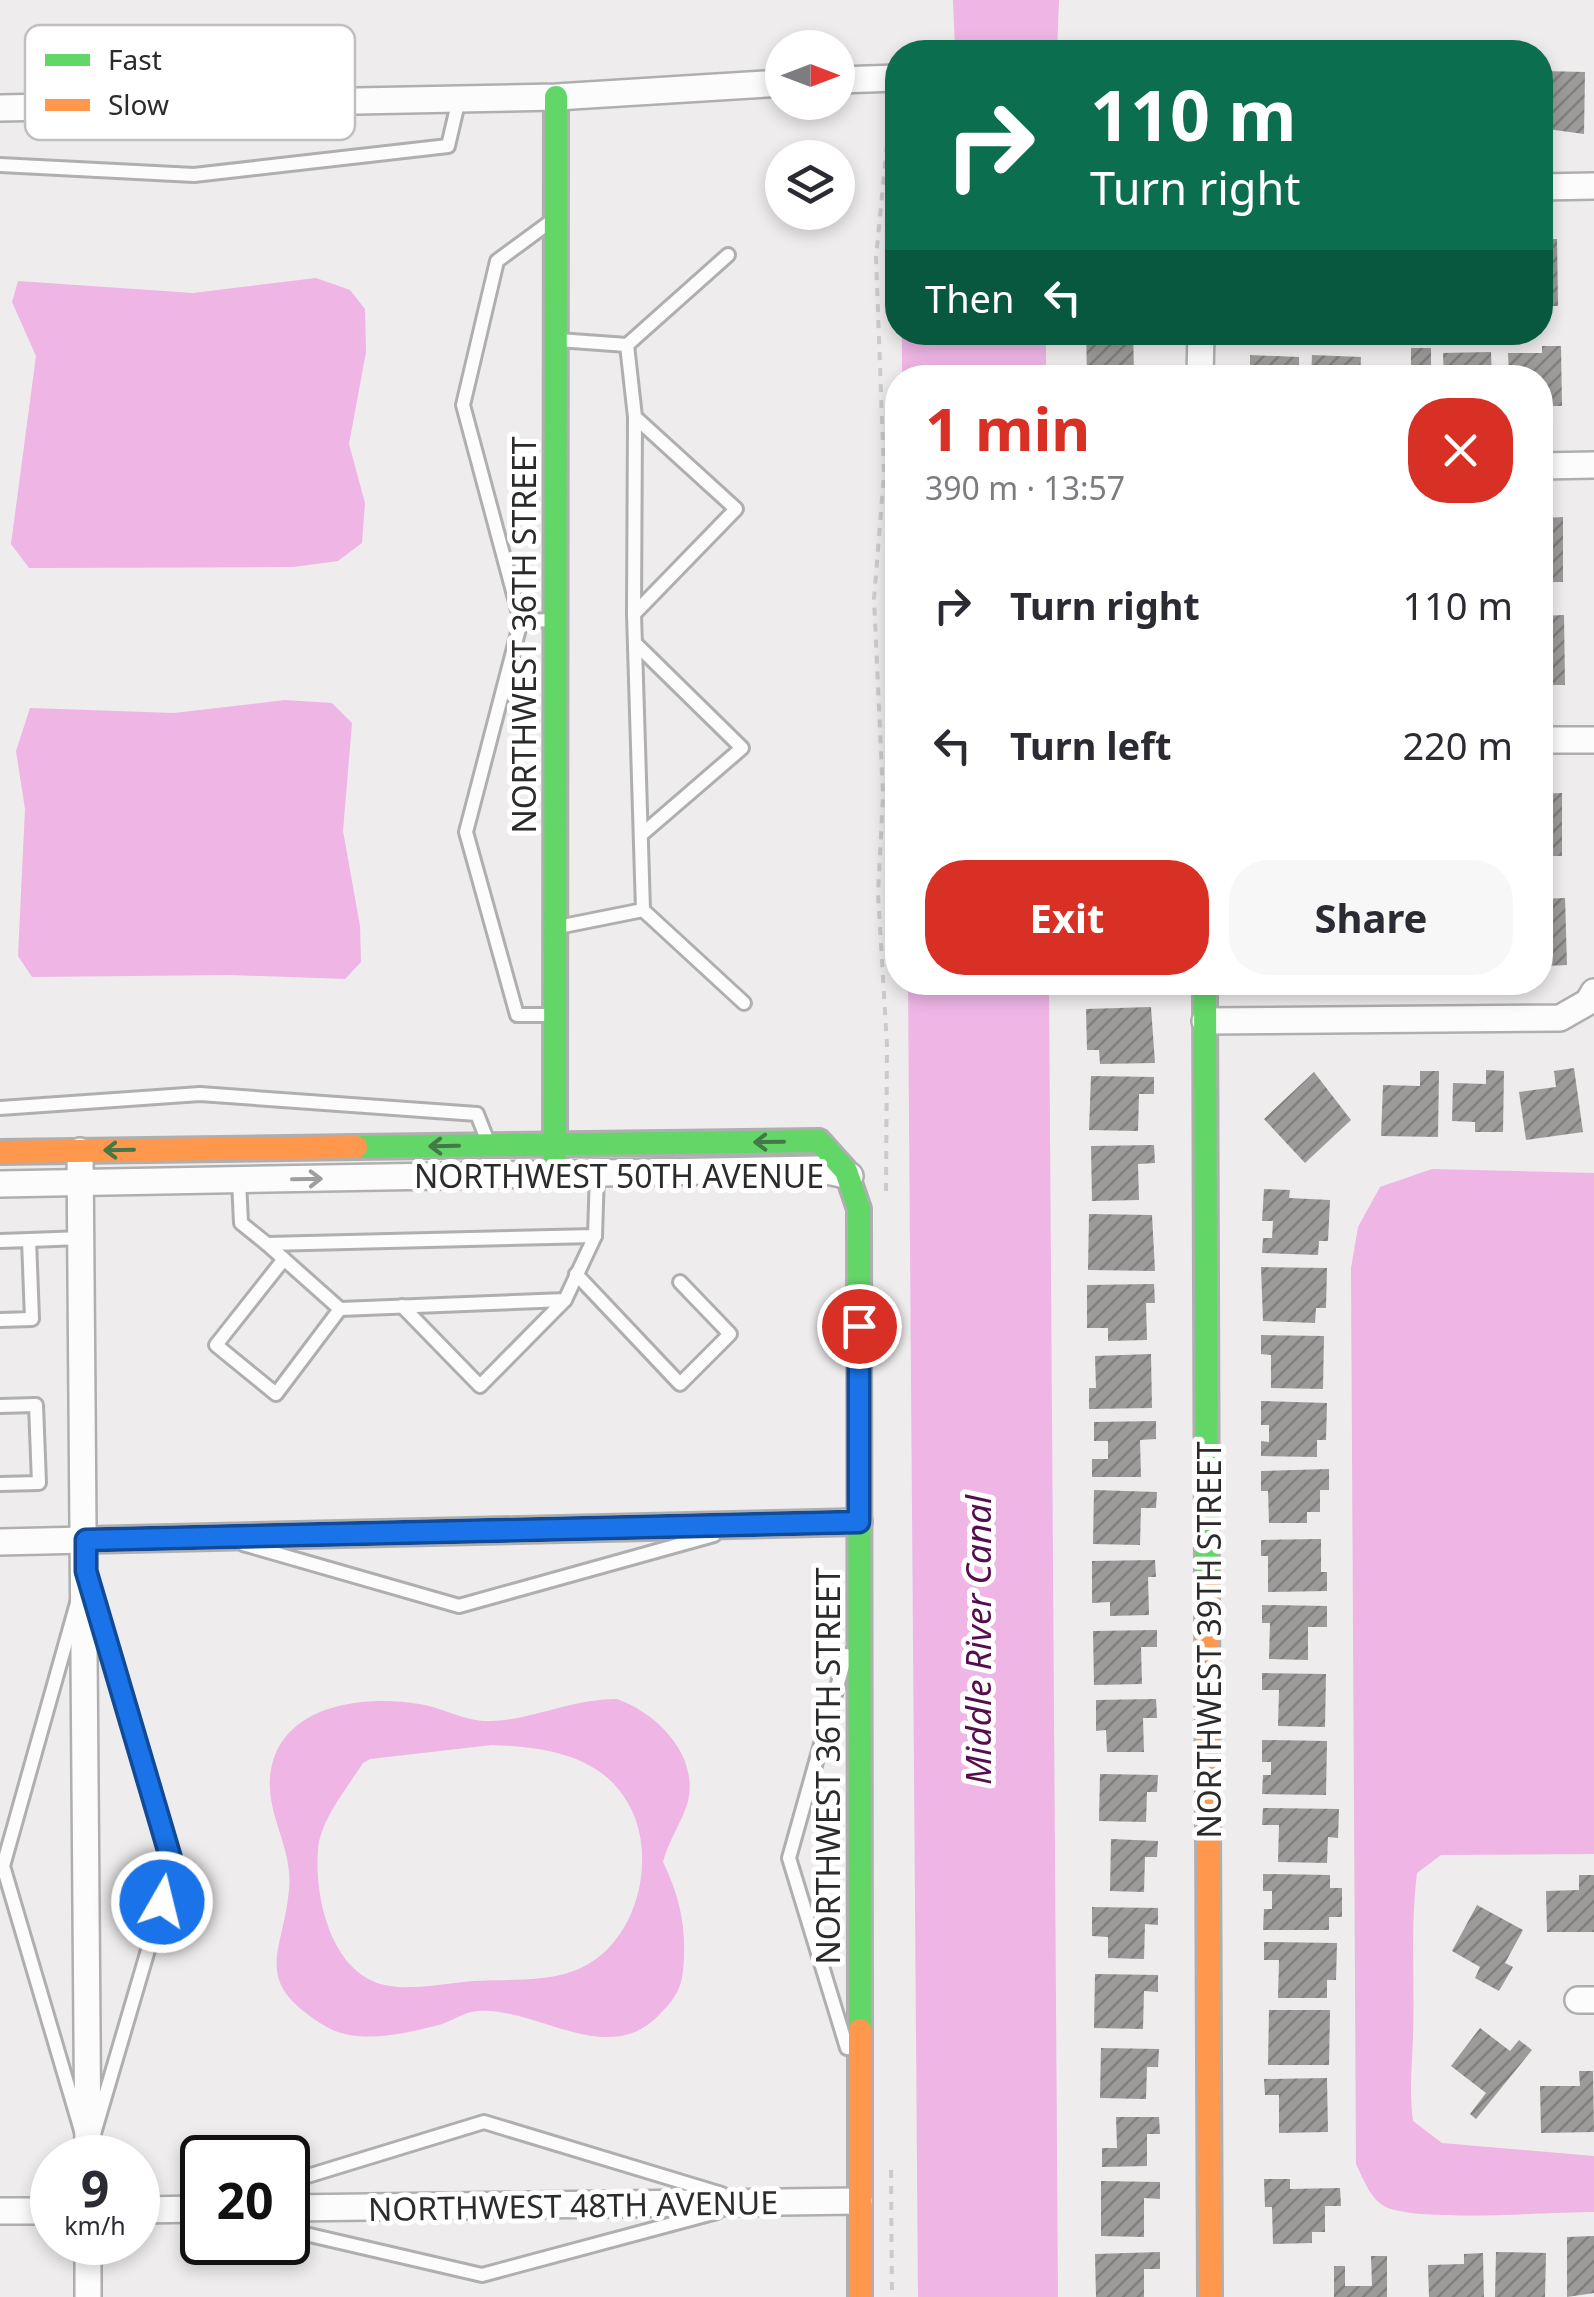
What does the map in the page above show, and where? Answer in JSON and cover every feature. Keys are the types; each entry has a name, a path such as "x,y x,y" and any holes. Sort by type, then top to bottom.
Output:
{"street":[{"path":"855,79 885,78"},
{"path":"355,101 556,97 765,83"},
{"name":"NORTHWEST 36TH STREET","path":"555,1174 556,97"},
{"path":"0,108 25,108"},
{"path":"1553,187 1594,186"},
{"path":"1553,466 1594,465"},
{"path":"1553,740 1594,740"},
{"name":"NORTHWEST 39TH STREET","path":"1205,995 1210,2297"},
{"path":"1205,1021 1560,1018 1591,997"},
{"name":"NORTHWEST 50TH AVENUE","path":"0,1152 819,1142 836,1153 850,1176"},
{"path":"80,1151 88,2135"},
{"name":"NORTHWEST 50TH AVENUE","path":"0,1184 818,1169 850,1176"},
{"name":"NORTHWEST 36TH STREET","path":"850,1176 859,1209 859,2291"},
{"path":"0,1542 859,1522"},
{"name":"NORTHWEST 48TH AVENUE","path":"310,2208 859,2202"},
{"path":"0,2211 30,2211"},
{"path":"88,2265 88,2297"}],"lane":[{"path":"0,165 194,175 448,146 459,99"},
{"path":"555,1015 518,1016 466,832 521,622 463,406 497,261 556,218"},
{"path":"556,340 626,345 728,255"},
{"path":"626,345 635,417 634,614 643,910 744,1003"},
{"path":"634,614 736,508 635,417"},
{"path":"521,622 556,620"},
{"path":"635,642 742,748 641,835"},
{"path":"555,928 643,910"},
{"path":"0,1108 200,1094 477,1114 489,1146 489,1175"},
{"path":"402,1306 480,1386 564,1300 595,1236 596,1144"},
{"path":"239,1180 241,1224 340,1309 564,1300"},
{"path":"267,1244 595,1236"},
{"path":"0,1241 82,1238"},
{"path":"0,1320 32,1319 29,1240"},
{"path":"284,1259 216,1345 276,1394 340,1309"},
{"path":"576,1274 680,1384 730,1334 680,1282"},
{"path":"0,1406 36,1404 39,1483 0,1484"},
{"path":"216,1536 459,1606 752,1524"},
{"path":"86,1571 173,1866 94,2135"},
{"path":"82,2135 3,1866 86,1571"},
{"path":"859,1609 789,1858 859,2089"},
{"path":"310,2175 484,2122 750,2203"},
{"path":"310,2235 482,2275 750,2203"},
{"path":"77,2297 84,2265"},
{"path":"92,2265 100,2297"}],"water":[{"path":"953,0 1059,0 1057,40 955,40"},
{"path":"316,278 350,290 365,309 366,352 349,444 365,503 362,543 338,561 293,567 29,568 11,544 36,356 12,302 18,281 193,293"},
{"path":"902,345 1046,345 1046,365 902,365"},
{"path":"285,700 332,703 352,723 343,831 360,926 361,962 345,979 230,975 32,977 18,956 25,809 16,751 30,708 174,713"},
{"path":"908,995 1049,995 1058,2297 918,2297"},
{"path":"1432,1169 1594,1173 1594,1854 1441,1855 1417,1873 1413,1934 1413,2121 1442,2143 1594,2156 1594,2212 1406,2212 1388,2208 1377,2200 1356,2164 1351,1268 1358,1227 1380,1187"},
{"path":"617,1699 648,1715 673,1740 688,1771 687,1805 663,1862 681,1915 683,1971 678,1990 663,2011 638,2031 617,2037 594,2036 500,2012 478,2011 440,2025 394,2035 350,2035 325,2026 302,2010 279,1980 278,1949 289,1874 270,1781 280,1744 294,1728 311,1716 354,1703 398,1701 491,1721","holes":["492,1745 534,1748 574,1758 592,1767 622,1794 640,1835 642,1858 634,1906 624,1927 592,1962 559,1975 410,1987 370,1980 341,1952 324,1912 318,1869 324,1827 363,1763 370,1759"]}],"building":[{"path":"1553,71 1585,72 1584,134 1553,130"},
{"path":"1553,239 1557,239 1558,306 1553,306"},
{"path":"1086,345 1133,345 1134,365 1087,365"},
{"path":"1542,346 1561,346 1562,406 1553,406 1553,365 1508,365 1508,353 1542,353"},
{"path":"1411,348 1431,348 1431,365 1411,365"},
{"path":"1491,352 1492,365 1443,365 1443,353"},
{"path":"1250,355 1299,357 1299,365 1250,365"},
{"path":"1312,355 1361,357 1361,365 1312,365"},
{"path":"1563,517 1563,582 1553,582 1553,518"},
{"path":"1553,615 1564,615 1565,685 1553,685"},
{"path":"1553,793 1562,793 1562,856 1553,856"},
{"path":"1553,898 1565,898 1567,965 1553,966"},
{"path":"1151,1007 1155,1063 1100,1064 1099,1050 1087,1050 1086,1009"},
{"path":"1574,1068 1583,1132 1526,1140 1519,1092 1556,1087 1554,1071"},
{"path":"1486,1070 1504,1071 1503,1132 1475,1132 1475,1122 1452,1121 1453,1083 1486,1084"},
{"path":"1420,1071 1439,1071 1438,1137 1381,1136 1383,1085 1420,1086"},
{"path":"1314,1072 1351,1120 1305,1163 1264,1119"},
{"path":"1091,1076 1154,1077 1154,1094 1139,1094 1138,1131 1089,1130"},
{"path":"1154,1145 1155,1163 1138,1164 1139,1200 1092,1201 1091,1146"},
{"path":"1264,1189 1290,1190 1289,1198 1330,1200 1328,1241 1319,1241 1318,1255 1262,1253 1263,1238 1272,1238 1273,1221 1262,1221"},
{"path":"1089,1214 1152,1215 1155,1271 1088,1270"},
{"path":"1261,1267 1327,1268 1326,1308 1316,1308 1315,1323 1263,1321"},
{"path":"1154,1284 1155,1303 1146,1303 1147,1340 1108,1341 1108,1328 1087,1328 1087,1285"},
{"path":"1261,1335 1324,1336 1323,1389 1271,1388 1271,1355 1261,1354"},
{"path":"1151,1354 1152,1408 1089,1409 1089,1388 1096,1388 1095,1356"},
{"path":"1261,1401 1327,1403 1326,1440 1317,1440 1317,1457 1261,1456 1261,1441 1269,1442 1269,1425 1261,1425"},
{"path":"1156,1421 1156,1439 1140,1440 1141,1477 1092,1477 1092,1459 1108,1459 1108,1441 1094,1441 1094,1422"},
{"path":"1329,1469 1329,1490 1320,1490 1320,1512 1307,1512 1307,1523 1269,1523 1268,1491 1261,1491 1261,1471"},
{"path":"1094,1490 1157,1492 1156,1508 1141,1508 1140,1545 1093,1544"},
{"path":"1321,1539 1321,1572 1327,1572 1327,1591 1268,1592 1268,1556 1261,1556 1261,1540"},
{"path":"1155,1560 1156,1577 1148,1577 1149,1615 1110,1616 1110,1602 1092,1603 1092,1561"},
{"path":"1262,1605 1327,1606 1327,1627 1308,1627 1308,1660 1269,1659 1270,1623 1262,1623"},
{"path":"1157,1630 1157,1647 1141,1647 1142,1684 1094,1685 1093,1631"},
{"path":"1262,1673 1326,1674 1325,1727 1278,1726 1279,1690 1262,1690"},
{"path":"1156,1699 1157,1718 1143,1718 1144,1752 1107,1752 1106,1730 1096,1731 1096,1700"},
{"path":"1262,1740 1327,1741 1326,1795 1262,1794 1263,1775 1271,1775 1271,1762 1262,1762"},
{"path":"1100,1774 1158,1775 1157,1792 1147,1792 1146,1822 1099,1821"},
{"path":"1263,1808 1339,1809 1338,1838 1328,1837 1327,1863 1278,1862 1279,1825 1262,1825"},
{"path":"1111,1839 1158,1841 1157,1857 1145,1857 1144,1892 1110,1891"},
{"path":"1263,1874 1330,1875 1330,1888 1342,1888 1342,1917 1329,1917 1329,1930 1263,1930 1264,1909 1272,1909 1272,1891 1263,1891"},
{"path":"1579,1875 1594,1875 1594,1932 1547,1932 1546,1891 1579,1890"},
{"path":"1477,1905 1523,1930 1505,1963 1513,1967 1499,1991 1475,1978 1480,1967 1452,1951"},
{"path":"1092,1907 1158,1908 1158,1925 1145,1924 1144,1959 1108,1958 1108,1937 1092,1936"},
{"path":"1264,1942 1337,1943 1336,1980 1327,1980 1327,1998 1278,1998 1279,1960 1264,1960"},
{"path":"1095,1974 1158,1975 1158,1992 1144,1991 1143,2029 1094,2028"},
{"path":"1269,2010 1330,2010 1329,2065 1268,2065"},
{"path":"1480,2028 1510,2051 1519,2040 1532,2050 1476,2119 1470,2114 1486,2093 1451,2066"},
{"path":"1101,2048 1159,2049 1158,2067 1147,2067 1146,2099 1100,2098"},
{"path":"1579,2071 1593,2071 1594,2132 1541,2133 1540,2086 1580,2086"},
{"path":"1327,2078 1328,2132 1279,2133 1279,2095 1265,2095 1264,2079"},
{"path":"1116,2117 1159,2117 1160,2134 1147,2134 1147,2166 1102,2167 1102,2148 1117,2148"},
{"path":"1264,2179 1290,2179 1290,2189 1340,2188 1341,2206 1325,2206 1325,2232 1312,2232 1312,2243 1273,2244 1272,2207 1265,2207"},
{"path":"1101,2181 1160,2182 1160,2199 1144,2198 1144,2237 1101,2236"},
{"path":"1594,2236 1594,2293 1567,2297 1567,2237"},
{"path":"1160,2252 1160,2269 1144,2269 1144,2297 1096,2297 1095,2254"},
{"path":"1496,2252 1546,2253 1545,2297 1495,2297"},
{"path":"1483,2253 1484,2297 1429,2297 1428,2265 1464,2264 1464,2254"},
{"path":"1371,2256 1387,2256 1387,2297 1334,2297 1334,2266 1345,2266 1345,2286 1372,2286"}],"waterway":[{"name":"Middle River Canal","path":"1004,0 1004,40"}],"traffic: fast":[{"path":"555,1174 556,97"},
{"path":"1205,995 1207,1584"},
{"path":"356,1147 819,1141 846,1171 859,1209 860,2030"}],"traffic: slow":[{"path":"0,1152 356,1147"},
{"path":"1207,1584 1210,2297"},
{"path":"860,2030 860,2297"}],"route":[{"path":"162,1902 173,1866 86,1571 86,1540 859,1522 859,1326"}]}
